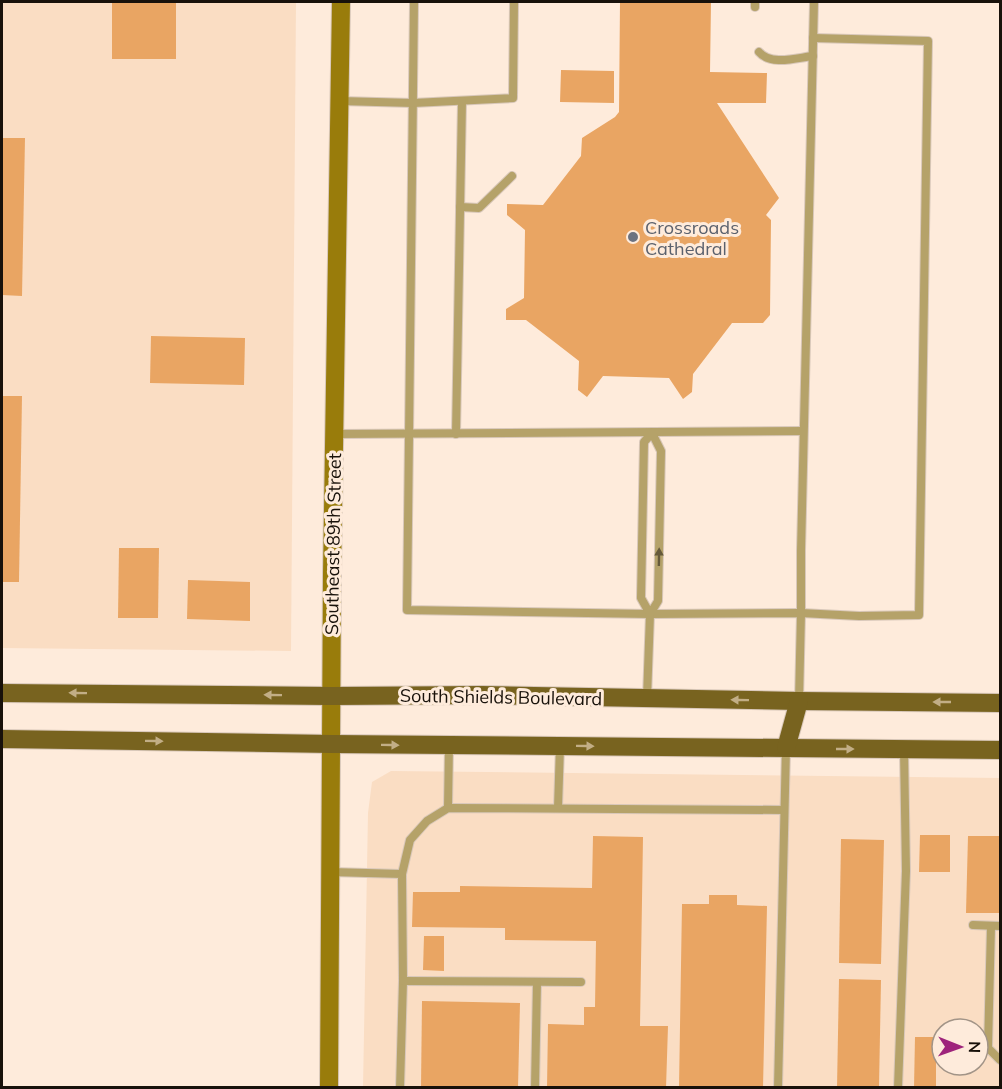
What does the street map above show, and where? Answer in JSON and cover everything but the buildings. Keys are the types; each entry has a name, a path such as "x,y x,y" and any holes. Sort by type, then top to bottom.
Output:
{"main road":[{"name":"Southeast 89th Street","path":"328,1088 341,2"},
{"name":"South Shields Boulevard","path":"2,693 482,695 1000,703"},
{"path":"786,748 799,701"},
{"path":"2,739 1000,750"}],"lane":[{"path":"414,2 407,610 919,615 928,41 813,38"},
{"path":"340,101 413,103 513,98 514,2"},
{"path":"799,701 814,2"},
{"path":"759,52 763,57 773,60 813,56"},
{"path":"456,434 462,101"},
{"path":"460,207 479,208 512,176"},
{"path":"335,434 803,431"},
{"path":"650,614 641,598 644,442 652,433"},
{"path":"648,698 650,614 658,601 661,451 652,433"},
{"path":"448,808 449,745"},
{"path":"558,808 560,746"},
{"path":"778,1088 786,748"},
{"path":"898,1088 906,871 904,749"},
{"path":"400,1088 403,981 402,873 410,840 426,821 448,808 784,810"},
{"path":"331,872 402,873"},
{"path":"973,926 996,926 988,1048 1000,1060"},
{"path":"403,981 581,982"},
{"path":"535,1088 537,981"}],"shaded area":[{"path":"2,2 296,2 291,651 2,648"},
{"path":"391,771 1000,778 1000,1087 363,1088 368,813 372,782"}],"place":[{"name":"Crossroads Cathedral","path":"633,237"}]}
